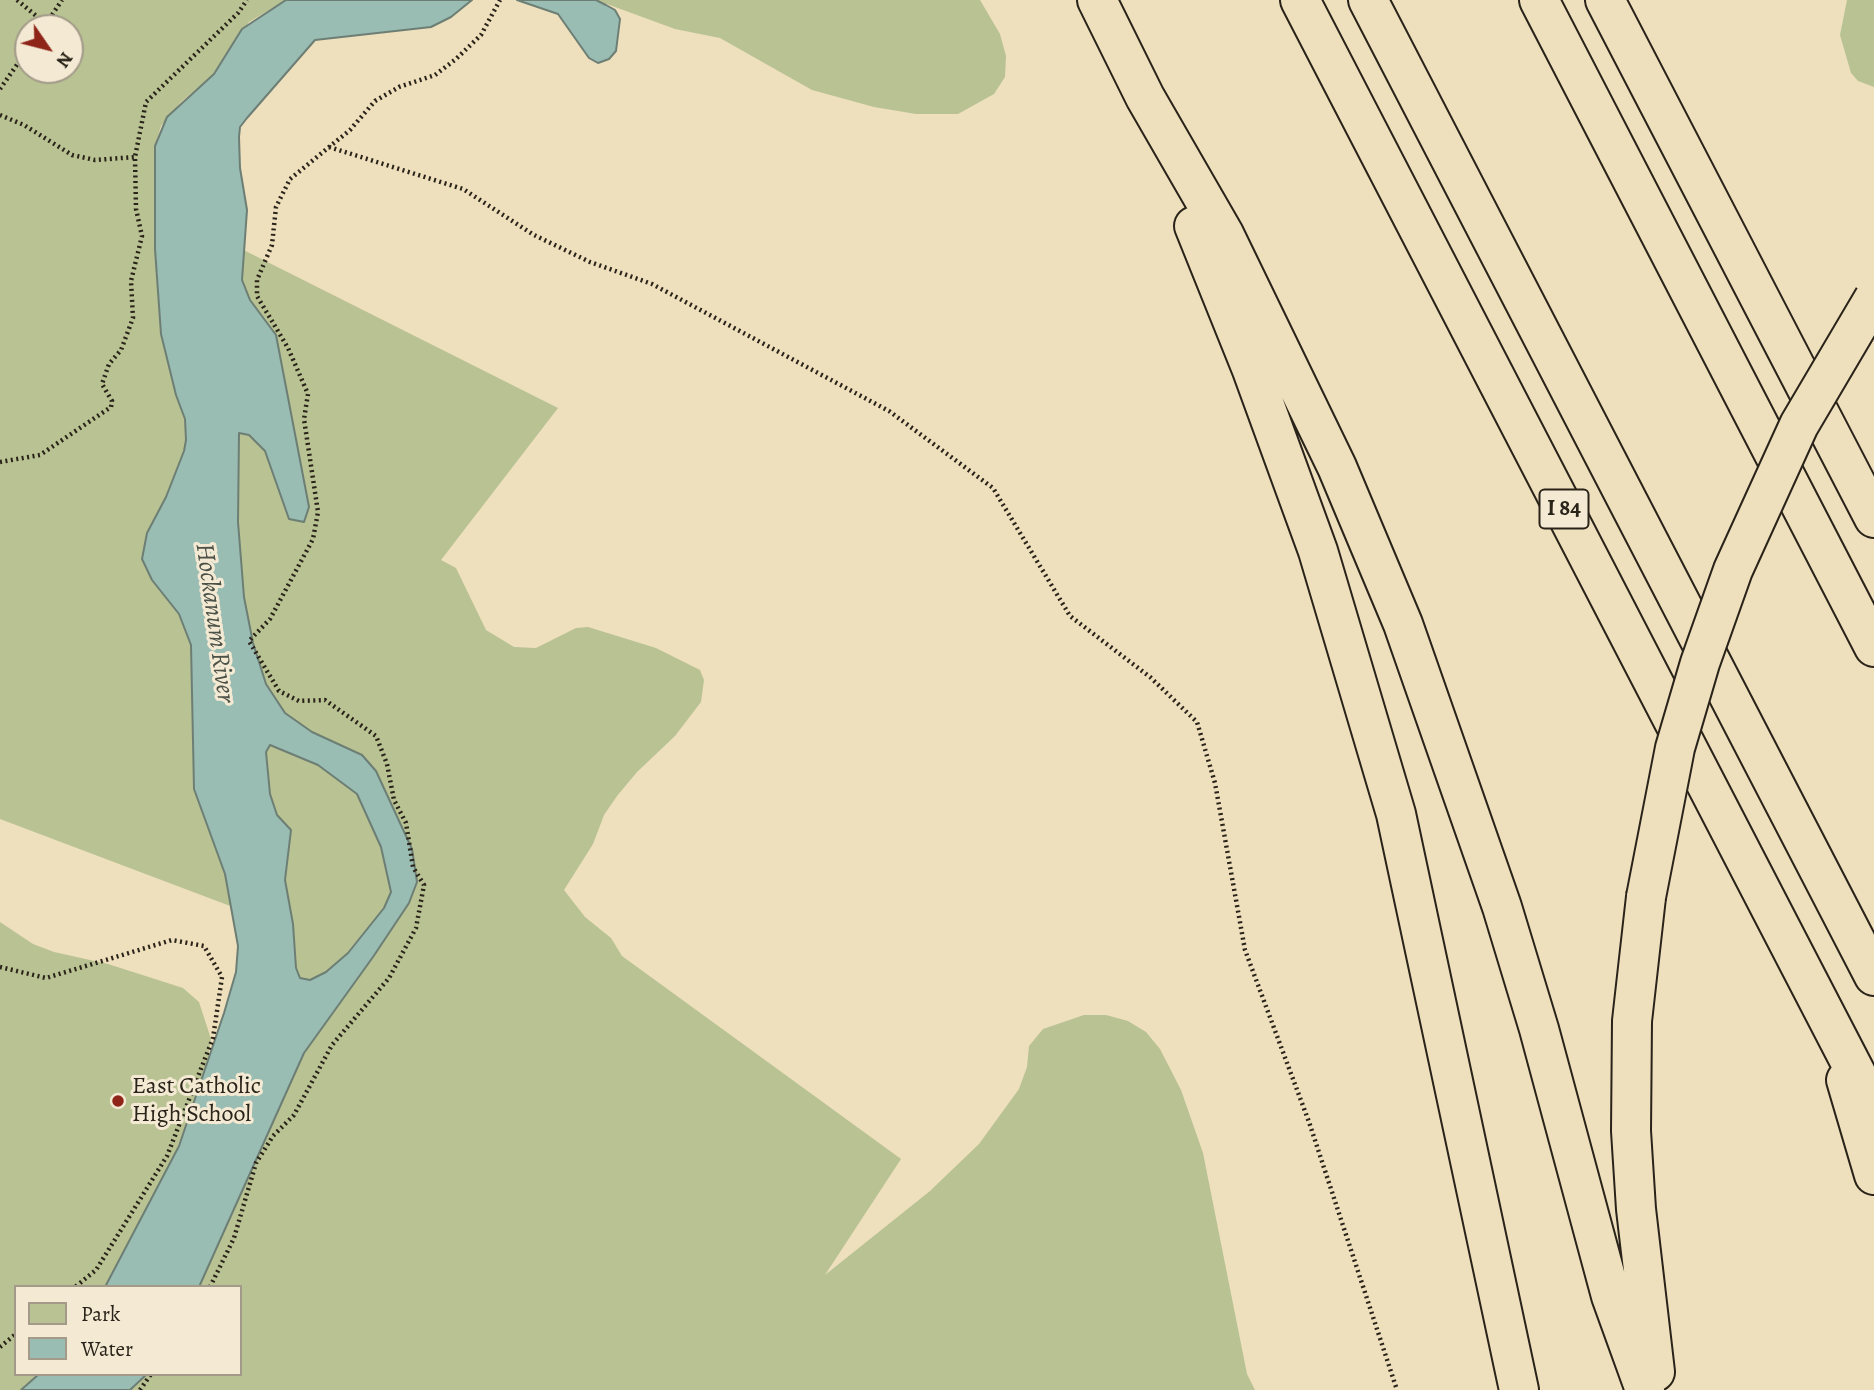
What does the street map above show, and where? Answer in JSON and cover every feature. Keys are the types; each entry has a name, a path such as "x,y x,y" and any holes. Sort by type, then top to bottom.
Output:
{"highway":[{"path":"1097,0 1145,97 1224,234 1337,467 1404,624 1502,907 1611,1296 1645,1390"},
{"name":"I 84","path":"1300,0 1874,1108"},
{"path":"1368,0 1874,976"},
{"path":"1539,0 1874,647"},
{"path":"1605,0 1874,518"},
{"path":"1622,0 1649,83"},
{"path":"1145,97 1287,463 1318,551 1365,706 1417,905 1519,1390"},
{"path":"1657,1390 1636,1209 1631,1119 1632,1021 1646,897 1675,748 1700,663 1733,570 1799,425 1874,298"},
{"path":"1827,1018 1874,1175"}],"path":[{"path":"17,0 32,14"},
{"path":"0,462 40,455 111,407 112,401 102,384 109,365 121,351 133,318 131,281 142,236 136,209 135,157 146,102 238,13 247,0"},
{"path":"211,1285 234,1238 256,1163 273,1136 294,1115 332,1045 389,978 416,928 424,885 413,867 409,834 394,800 387,764 376,736 325,700 299,701 279,691 249,641 270,619 313,539 318,512 304,419 308,394 288,348 266,316 255,290 272,245 276,207 290,179 329,147 376,101 399,87 435,75 456,59 481,35 500,0"},
{"path":"0,89 14,69"},
{"path":"0,115 72,155 95,160 135,157"},
{"path":"329,147 463,189 534,235 590,262 652,284 889,411 993,488 1070,616 1150,677 1197,722 1215,783 1245,950 1309,1122 1397,1390"},
{"path":"0,967 46,978 172,940 204,946 222,977 213,1038 167,1156 96,1270 77,1285"},
{"path":"0,1347 14,1336"}],"green space":[{"path":"0,0 286,0 249,22 214,74 181,102 161,126 155,146 157,168 154,205 558,408 441,560 456,568 486,630 514,647 536,648 576,628 588,627 656,648 700,670 704,680 701,702 675,736 637,772 617,796 604,815 593,844 564,890 585,917 611,938 622,956 901,1159 825,1275 930,1191 979,1144 1019,1089 1027,1067 1029,1046 1043,1029 1084,1015 1106,1015 1128,1021 1146,1032 1160,1049 1181,1090 1203,1153 1247,1374 1255,1390 75,1390 87,1376 242,1376 242,1285 151,1285 262,918 0,819"},
{"path":"596,0 980,0 1000,34 1006,56 1005,77 994,94 958,114 916,114 874,107 812,90 720,38 675,29"},
{"path":"1847,0 1874,0 1874,87 1858,81 1851,73 1840,35"},
{"path":"0,922 33,944 54,952 108,964 183,988 199,1002 211,1039 206,1072 170,1167 106,1285 14,1285 14,1376 37,1376 21,1390 0,1390"}],"water":[{"name":"Hockanum River","path":"286,0 472,0 451,17 431,27 315,40 247,118 240,127 239,137 240,168 247,210 242,280 250,300 276,335 309,507 304,522 289,519 265,451 249,435 239,433 238,522 244,597 253,643 266,684 285,713 312,732 362,755 376,771 412,849 417,882 409,903 304,1053 200,1285 106,1285 179,1146 236,972 238,946 225,874 194,789 191,645 179,614 152,580 142,559 147,533 166,497 186,440 185,419 176,395 161,334 155,249 155,146 167,117 214,74 242,29","holes":["270,745 318,765 357,794 381,847 391,892 384,908 348,953 326,972 310,980 300,978 296,968 293,924 285,880 291,830 277,815 270,794 266,752"]},
{"path":"517,0 596,0 606,5 615,10 620,19 616,51 609,59 598,63 589,58 558,14"},
{"path":"37,1376 145,1376 130,1390 21,1390"}],"place":[{"name":"East Catholic High School","path":"118,1101"}]}
